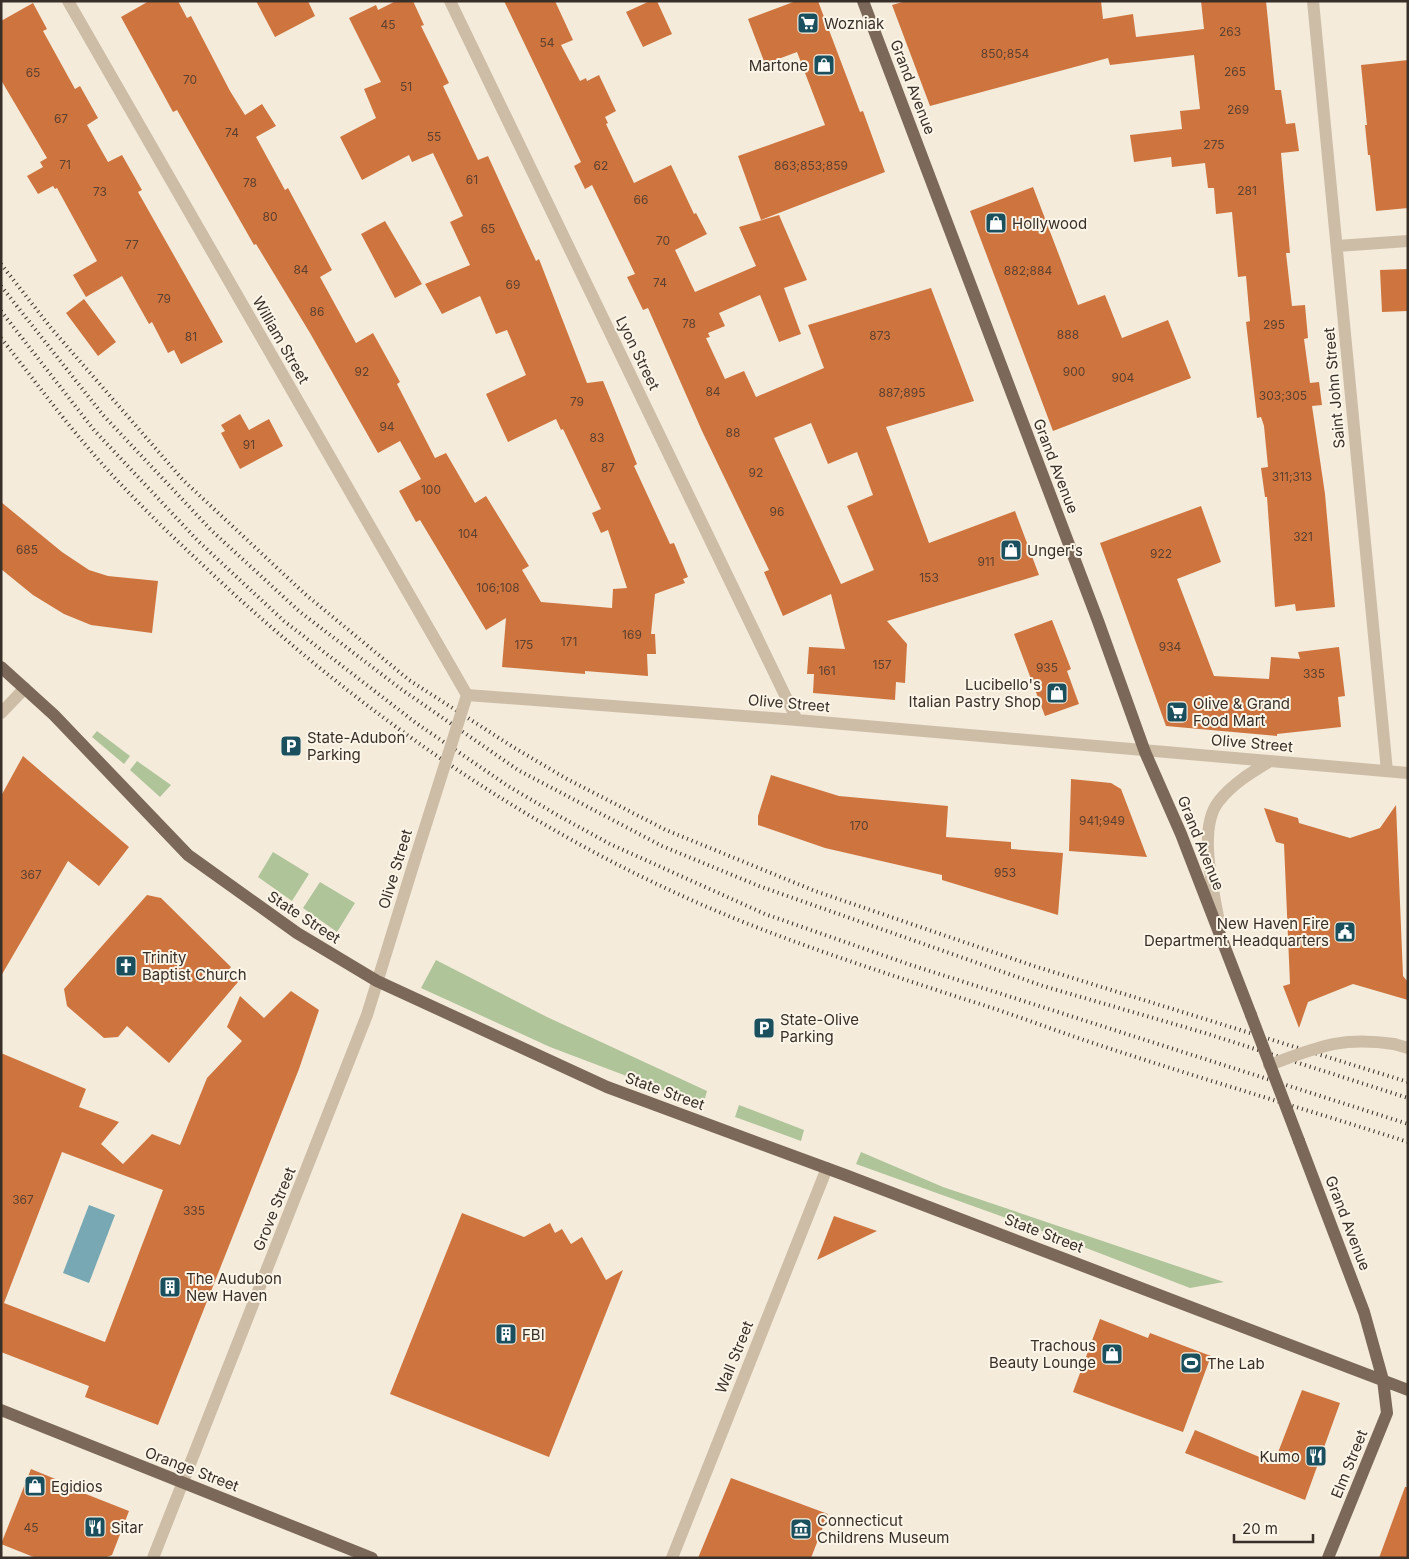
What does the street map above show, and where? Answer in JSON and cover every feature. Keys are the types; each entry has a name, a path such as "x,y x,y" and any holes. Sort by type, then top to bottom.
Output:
{"main road":[{"name":"Grand Avenue","path":"863,1 1098,621 1145,752 1181,834 1364,1312 1383,1380"},
{"name":"State Street","path":"1,667 54,715 188,855 298,933 377,981 608,1087 827,1168 1408,1390"},
{"name":"Elm Street","path":"1328,1558 1388,1413 1383,1380"},
{"name":"Orange Street","path":"1,1410 372,1558"}],"street":[{"name":"William Street","path":"68,1 466,695"},
{"name":"Lyon Street","path":"450,1 797,720"},
{"name":"Saint John Street","path":"1313,1 1387,772"},
{"path":"1337,246 1408,241"},
{"path":"1,713 25,688"},
{"name":"Olive Street","path":"377,981 466,695 797,720 1145,752 1408,773"},
{"name":"Grand Avenue","path":"1222,940 1208,844 1211,814 1219,800 1236,784 1270,761"},
{"name":"Grove Street","path":"153,1558 314,1153 367,1015 377,981"},
{"path":"1269,1066 1336,1042 1361,1040 1394,1044 1408,1048"},
{"name":"Wall Street","path":"672,1558 827,1168"}],"green space":[{"path":"97,731 130,756 124,764 92,737"},
{"path":"137,761 171,785 160,797 130,770"},
{"path":"273,852 309,874 292,901 258,877"},
{"path":"320,882 355,903 337,932 303,908"},
{"path":"436,960 547,1017 707,1091 703,1105 550,1047 421,988"},
{"path":"739,1105 804,1130 801,1141 735,1117"},
{"path":"861,1152 943,1187 1224,1282 1190,1288 1042,1231 856,1164"}],"water":[{"path":"89,1205 115,1215 89,1283 63,1273"}],"building":[{"path":"149,1 178,1 187,18 191,16 230,91 245,115 262,104 276,126 256,137 285,190 288,188 332,270 320,277 356,343 373,333 400,382 397,384 435,458 446,453 475,503 486,496 529,566 522,570 541,602 612,608 613,589 627,588 608,530 601,533 592,513 601,509 563,429 561,430 556,419 508,442 486,394 526,375 507,330 496,334 480,296 442,314 425,284 470,265 450,222 463,216 433,153 412,162 409,155 362,180 340,137 376,118 364,89 381,82 349,18 376,5 378,10 396,1 413,1 424,25 421,26 449,83 443,86 478,160 488,156 536,261 539,259 587,383 603,381 637,464 634,466 670,544 674,543 688,577 683,579 685,583 655,594 651,634 655,634 656,654 647,654 648,676 585,671 585,674 502,667 506,618 486,630 420,520 416,522 399,491 421,479 400,441 378,453 310,333 256,244 254,245 177,110 173,112 121,17"},
{"path":"256,1 308,1 315,16 275,37"},
{"path":"504,1 555,1 573,40 561,45 580,81 586,78 587,81 599,75 616,111 605,117 608,123 606,124 634,183 671,165 694,214 696,213 707,234 675,250 695,292 756,266 739,227 779,215 807,280 784,288 801,334 779,342 760,295 719,313 725,326 708,333 710,337 706,338 725,379 744,371 756,397 824,368 808,325 931,288 974,401 886,427 929,543 1015,511 1039,575 887,621 907,644 905,683 896,682 895,700 813,693 814,674 807,674 809,647 845,649 831,594 783,616 764,572 769,570 702,431 648,308 643,310 627,277 635,274 592,185 585,189 574,166 581,162","holes":["811,423 828,464 857,452 873,495 847,506 874,570 841,584 774,438"]},
{"path":"650,1 657,1 672,34 643,47 626,12"},
{"path":"796,1 818,1 860,112 863,111 885,172 761,220 738,156 825,125 797,52 765,64 748,19"},
{"path":"906,1 1101,1 1103,19 1133,14 1136,37 1204,29 1201,1 1266,1 1275,90 1281,90 1286,124 1295,123 1299,151 1281,153 1290,253 1286,253 1292,306 1305,305 1308,338 1304,339 1310,383 1319,382 1322,405 1312,406 1325,494 1335,607 1296,611 1295,604 1275,607 1267,497 1265,497 1261,468 1268,467 1264,426 1261,417 1257,418 1246,322 1250,321 1246,276 1238,277 1232,212 1216,214 1214,188 1208,188 1205,163 1172,167 1171,157 1134,162 1130,135 1182,129 1180,111 1200,109 1194,55 1110,65 1108,58 930,106 892,5"},
{"path":"33,3 47,29 43,31 75,89 80,86 98,118 87,125 108,162 122,155 142,190 138,192 223,342 181,364 174,350 168,353 152,322 149,324 122,276 86,297 73,275 97,261 57,188 55,189 53,186 38,194 27,176 43,167 40,162 47,158 1,80 1,21"},
{"path":"1408,60 1408,208 1376,211 1370,155 1368,155 1361,65"},
{"path":"1033,187 1078,305 1105,295 1122,338 1168,320 1191,378 1053,431 970,211"},
{"path":"385,221 422,284 395,298 361,234"},
{"path":"1408,269 1408,311 1382,312 1380,270"},
{"path":"84,299 116,342 98,356 66,313"},
{"path":"240,414 249,430 269,419 283,446 240,469 221,433 225,431 221,425"},
{"path":"1,502 62,552 89,570 108,576 158,581 152,633 91,625 64,614 33,595 1,569"},
{"path":"1201,506 1221,562 1177,579 1214,676 1269,679 1271,657 1300,659 1298,652 1339,647 1345,696 1338,697 1341,727 1277,734 1277,736 1166,726 1100,543"},
{"path":"1052,620 1071,669 1067,671 1079,704 1045,716 1014,634"},
{"path":"23,756 129,847 99,886 68,861 1,976 1,796"},
{"path":"771,775 839,796 948,806 946,837 1011,842 1011,849 1063,853 1058,915 942,880 942,875 825,848 758,825 758,816"},
{"path":"1071,779 1111,783 1121,789 1147,857 1069,851"},
{"name":"New Haven Fire Department Headquarters","path":"1396,805 1403,976 1408,982 1408,1000 1353,984 1308,1002 1299,1028 1283,986 1290,984 1284,844 1276,842 1264,808 1298,818 1299,823 1350,838 1380,828"},
{"path":"147,895 161,898 231,967 227,972 238,982 169,1063 127,1026 118,1037 104,1038 67,1006 64,989"},
{"name":"The Audubon New Haven","path":"291,991 319,1010 299,1069 158,1425 85,1397 89,1386 1,1352 1,1053 86,1089 79,1107 119,1122 101,1144 123,1164 152,1134 180,1145 207,1078 242,1041 227,1027 240,996 264,1018","holes":["62,1152 163,1190 105,1342 4,1303"]},
{"name":"FBI","path":"462,1213 524,1237 550,1223 555,1233 562,1229 571,1244 582,1237 606,1280 623,1270 549,1457 390,1394"},
{"path":"834,1216 877,1231 817,1260"},
{"path":"1100,1319 1148,1338 1150,1333 1211,1356 1183,1432 1073,1392"},
{"path":"1302,1390 1340,1403 1305,1500 1185,1453 1195,1430 1274,1463"},
{"path":"31,1469 70,1485 68,1487 129,1511 112,1555 104,1558 36,1558 1,1544"},
{"name":"Connecticut Childrens Museum","path":"731,1478 828,1514 811,1558 698,1558"},
{"path":"1405,1487 1408,1487 1408,1558 1379,1558"}],"railway":[{"path":"1,264 51,328 183,480 305,594 409,680 513,747 567,779 666,830 815,891 1034,966 1408,1082"},
{"path":"1,286 103,415 212,531 300,612 401,689 518,770 662,846 759,886 1043,986 1205,1033 1408,1098"},
{"path":"1,311 94,430 198,541 284,621 416,723 508,786 559,816 610,844 765,914 911,965 1408,1124"},
{"path":"1,338 98,459 174,538 257,615 364,703 421,745 538,821 599,855 661,886 735,919 849,961 1090,1042 1408,1142"}],"place":[{"name":"Wozniak","path":"808,23"},
{"name":"Martone","path":"824,65"},
{"name":"Hollywood","path":"996,223"},
{"name":"Unger's","path":"1011,550"},
{"name":"Lucibello's Italian Pastry Shop","path":"1057,693"},
{"name":"Olive & Grand Food Mart","path":"1177,712"},
{"name":"State-Adubon Parking","path":"291,746"},
{"name":"New Haven Fire Department Headquarters","path":"1345,932"},
{"name":"Trinity Baptist Church","path":"126,966"},
{"name":"State-Olive Parking","path":"764,1028"},
{"name":"The Audubon New Haven","path":"170,1287"},
{"name":"FBI","path":"506,1334"},
{"name":"Trachous Beauty Lounge","path":"1112,1354"},
{"name":"The Lab","path":"1191,1363"},
{"name":"Kumo","path":"1316,1456"},
{"name":"Egidios","path":"35,1486"},
{"name":"Sitar","path":"95,1527"},
{"name":"Connecticut Childrens Museum","path":"801,1529"}]}
